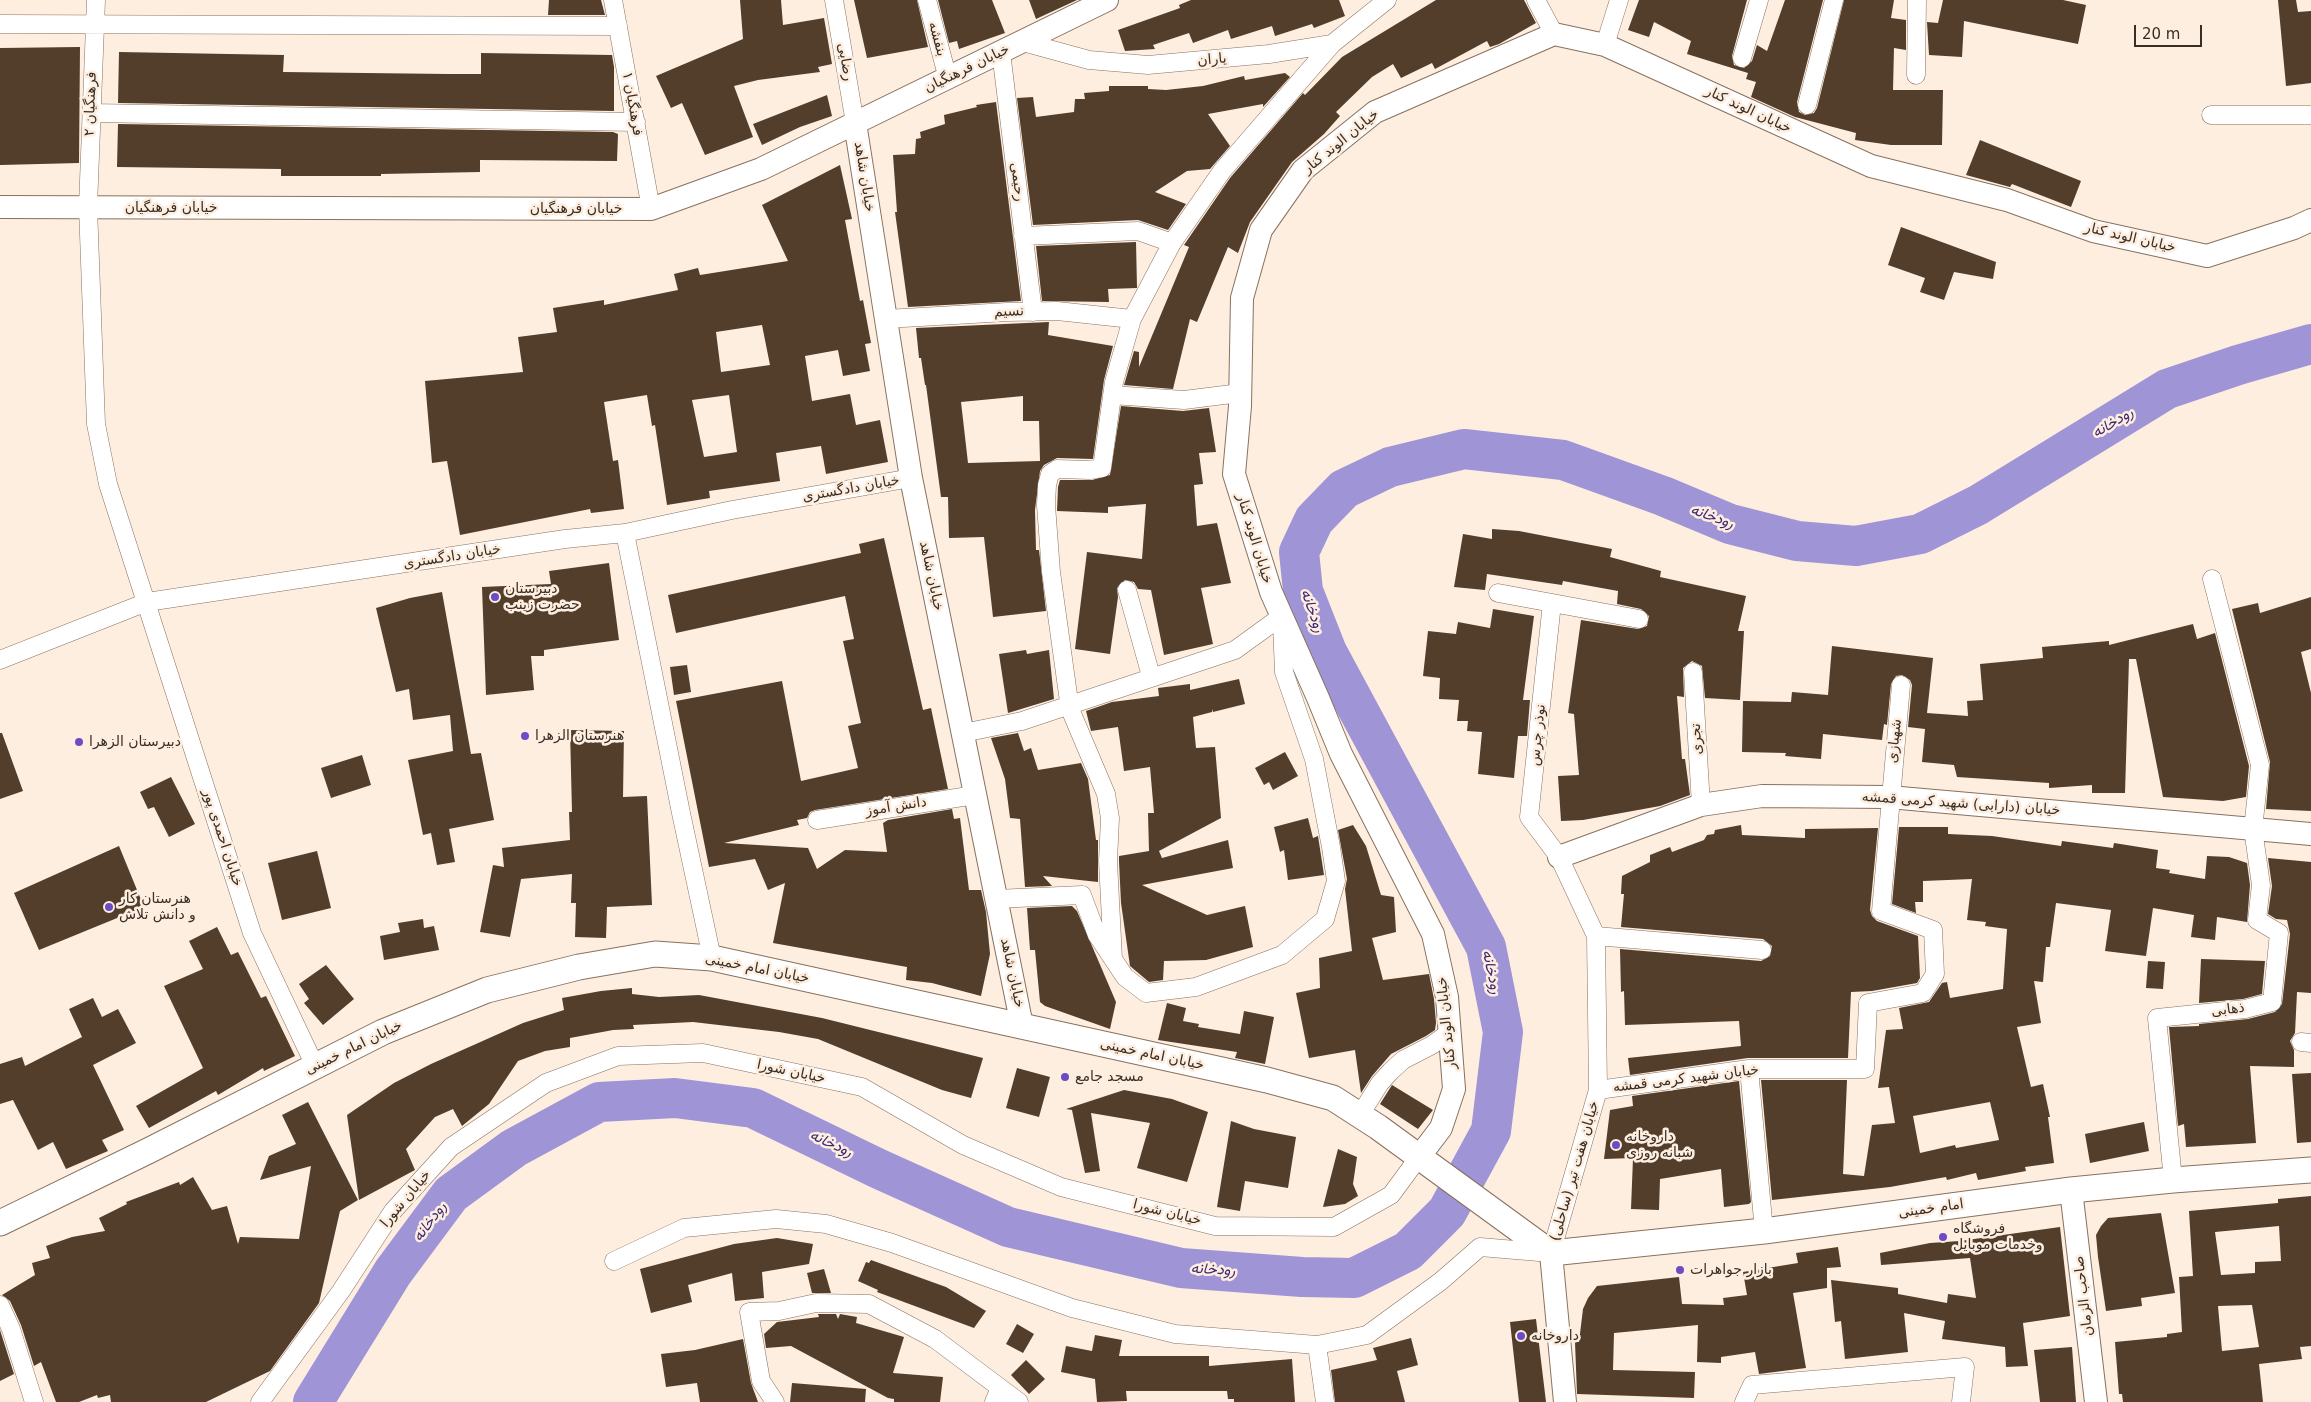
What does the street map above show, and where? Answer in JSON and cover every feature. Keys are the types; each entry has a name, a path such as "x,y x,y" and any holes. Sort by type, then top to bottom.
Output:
{"main road":[{"name":"خیابان امام خمینی","path":"0,1223 148,1151 383,1032 487,990 579,967 655,954 712,958 1276,1083 1333,1098 1360,1115 1551,1253"},
{"name":"امام خمینی","path":"1551,1253 1764,1231 2071,1190 2311,1170"}],"street":[{"name":"فرهنگیان ۲","path":"96,0 88,207 96,424 108,484 147,602"},
{"name":"فرهنگیان ۱","path":"614,0 652,209"},
{"name":"رضایی","path":"834,0 855,123"},
{"name":"بنفشه","path":"927,0 948,79"},
{"name":"خیابان فرهنگیان","path":"0,207 652,209 761,169 1107,0"},
{"name":"یاران","path":"1023,42 1089,60 1148,65 1269,54 1332,44 1387,0"},
{"path":"1536,0 1554,34"},
{"path":"1605,45 1619,0"},
{"path":"1742,58 1759,0"},
{"path":"1807,104 1834,0"},
{"path":"1916,75 1917,0"},
{"path":"0,24 618,26"},
{"name":"خیابان الوند کنار","path":"1418,1157 1441,1128 1454,1089 1447,997 1434,934 1341,754 1271,592 1234,474 1240,393 1242,298 1261,230 1303,170 1375,112 1554,34 1605,45 1871,166 2007,200 2093,231 2208,256 2294,228 2311,220"},
{"path":"1113,959 1108,861 1110,818 1106,794 1070,704 1051,572 1046,505 1050,474 1057,469 1090,470 1102,468 1112,395 1132,319 1172,243 1222,171 1332,44"},
{"name":"رحیمی","path":"1001,52 1033,312"},
{"path":"91,113 636,122"},
{"path":"2211,115 2311,115"},
{"name":"خیابان شاهد","path":"855,123 910,478 1022,1026"},
{"path":"1023,236 1138,231 1172,243"},
{"name":"نسیم","path":"886,319 1033,312 1057,312 1132,319"},
{"path":"1112,395 1184,400 1240,393"},
{"name":"خیابان دادگستری","path":"0,660 147,602 565,539 625,533 732,510 910,478"},
{"path":"625,533 712,958"},
{"path":"2212,579 2260,765 2253,829"},
{"path":"1127,590 1151,676"},
{"path":"1498,593 1639,619"},
{"name":"خیابان احمدی پور","path":"147,602 252,933 315,1066"},
{"name":"نوذر چرس","path":"1552,603 1529,817 1559,857"},
{"path":"963,733 1022,720 1151,676 1235,650 1282,616"},
{"path":"996,899 1082,895 1097,935 1125,977 1146,992 1196,987 1282,955 1325,919 1336,881 1314,759 1284,672 1282,616"},
{"name":"تجری","path":"1693,672 1701,805"},
{"name":"شهبازی","path":"1889,797 1901,685"},
{"name":"دانش آموز","path":"817,820 975,795"},
{"name":"خیابان (دارابی) شهید کرمی قمشه","path":"1559,857 1701,805 1762,796 1889,797 2311,834"},
{"name":"خیابان شهید کرمی قمشه","path":"1598,1090 1749,1069 1865,1070 1868,1003 1923,993 1935,974 1933,930 1881,911 1889,797"},
{"name":"ذهابی","path":"2173,1180 2157,1018 2245,1009 2272,1002 2279,933 2257,920 2261,885 2253,829"},
{"name":"خیابان هفت تیر (ساحلی)","path":"1551,1253 1598,1090 1596,936 1559,857"},
{"path":"1596,936 1762,950"},
{"path":"1360,1115 1380,1083 1391,1071 1403,1060 1450,1032"},
{"name":"خیابان شورا","path":"260,1402 341,1291 393,1211 451,1147 546,1083 618,1056 703,1053 862,1087 963,1145 1061,1187 1215,1226 1334,1227 1391,1195 1418,1157"},
{"path":"1749,1069 1764,1231"},
{"name":"صاحب الزمان","path":"2071,1190 2096,1402"},
{"path":"614,1261 684,1228 776,1219 826,1224 892,1243 1072,1308 1175,1334 1317,1345 1367,1335 1441,1281 1480,1247 1551,1253 1564,1402"},
{"path":"775,1402 761,1381 749,1312 779,1311 816,1303 869,1304 935,1339 997,1395 1019,1402"},
{"path":"0,1305 34,1402"},
{"path":"1317,1345 1325,1402"},
{"path":"1744,1402 1752,1385 1965,1367 1961,1402"}],"building":[{"path":"549,0 601,0 605,15 548,15"},
{"path":"740,0 781,0 783,25 824,18 832,64 818,67 820,72 758,80 734,86 753,137 705,155 682,103 671,108 656,76 743,39"},
{"path":"854,0 917,0 928,47 867,58"},
{"path":"938,0 992,0 1005,33 959,49 957,41 949,43"},
{"path":"1029,0 1077,0 1036,19"},
{"path":"1191,0 1339,0 1345,16 1314,28 1312,24 1275,36 1272,26 1231,39 1228,30 1193,43 1189,33 1153,45 1155,49 1125,51 1118,30 1180,8 1179,5"},
{"path":"1436,0 1524,0 1536,23 1499,44 1490,47 1487,41 1435,69 1432,63 1401,78 1393,64 1372,77 1336,112 1340,116 1324,134 1292,162 1250,222 1238,253 1228,247 1197,322 1190,319 1173,389 1124,385 1134,351 1139,352 1139,367 1189,247 1184,245 1230,178 1303,93 1305,95 1342,57"},
{"path":"1639,0 1747,0 1732,56 1734,65 1744,68 1752,61 1757,45 1767,51 1785,0 1823,0 1797,102 1799,112 1805,115 1814,113 1817,108 1844,0 1894,0 1891,18 1906,20 1906,50 1894,48 1893,90 1943,90 1942,145 1891,145 1855,140 1856,133 1795,117 1751,97 1756,82 1746,79 1748,73 1687,54 1691,41 1654,22 1649,37 1628,30"},
{"path":"1943,0 2063,0 2086,5 2078,44 1964,21 1962,57 1929,55 1927,22 1938,23"},
{"path":"2278,0 2296,0 2298,12 2311,11 2311,83 2286,86"},
{"path":"80,47 79,163 0,165 0,48"},
{"path":"119,52 284,55 283,72 448,74 481,74 481,53 612,55 614,67 614,111 118,103"},
{"path":"1285,73 1290,77 1263,107 1263,104 1208,114 1230,146 1210,169 1187,171 1155,192 1186,204 1168,230 1138,220 1033,225 1017,98 1033,97 1036,117 1074,112 1075,99 1085,99 1084,93 1109,91 1109,86 1148,86 1148,89 1166,90 1203,86 1244,76 1245,80"},
{"path":"827,95 832,116 800,127 762,145 753,124"},
{"path":"996,102 1021,301 908,307 895,212 897,212 893,155 915,154 916,139 921,138 920,132 945,124 944,115 977,107 976,105"},
{"path":"118,124 613,132 618,134 617,161 480,160 480,172 381,174 381,176 281,176 281,169 117,167"},
{"path":"1980,140 2081,181 2071,207 2012,184 2010,187 1966,175"},
{"path":"840,165 852,219 845,220 860,301 863,300 871,343 865,344 870,371 843,376 838,350 805,356 812,401 850,394 856,425 880,420 888,462 826,474 821,446 776,453 780,481 709,491 710,498 667,505 655,425 652,426 647,395 604,402 613,461 618,460 624,509 591,513 590,509 460,535 447,461 432,463 425,381 523,372 518,337 557,332 553,308 604,300 604,305 678,290 674,274 698,268 700,275 788,261 762,205","holes":["762,325 770,365 721,372 716,332","729,395 737,452 704,457 692,400"]},
{"path":"1901,227 1996,262 1993,279 1954,272 1944,300 1920,292 1925,278 1888,265"},
{"path":"1136,242 1137,288 1108,289 1109,302 1042,301 1036,246"},
{"path":"1049,322 1048,335 1113,346 1104,380 1093,459 1057,458 1044,465 1040,471 1035,510 1036,550 1039,550 1046,611 993,617 984,537 949,538 948,497 941,497 926,385 921,358 919,358 916,328","holes":["1023,396 1023,421 1039,421 1040,461 968,463 961,402"]},
{"path":"1121,406 1183,411 1209,408 1216,452 1199,453 1203,484 1194,485 1197,526 1217,523 1231,583 1201,588 1213,644 1164,655 1151,590 1138,589 1134,582 1125,580 1117,588 1118,597 1110,654 1075,649 1087,552 1142,559 1146,504 1108,507 1108,513 1057,511 1060,480 1092,480 1110,475"},
{"path":"1492,529 1519,531 1612,549 1610,557 1661,571 1660,577 1746,596 1738,631 1744,631 1740,700 1705,698 1702,666 1692,661 1683,668 1684,697 1677,696 1682,759 1685,759 1690,795 1660,806 1583,820 1561,821 1558,776 1579,775 1574,714 1568,713 1581,620 1638,629 1647,626 1649,616 1641,609 1617,604 1618,591 1563,581 1562,585 1487,574 1485,590 1454,587 1463,534 1492,539"},
{"path":"884,538 923,710 931,708 948,789 815,810 810,812 807,818 797,820 799,825 724,843 808,848 817,869 845,850 887,852 883,823 888,820 952,809 954,819 960,818 969,890 981,890 986,912 990,954 981,996 932,983 906,980 907,967 773,943 785,883 768,890 755,859 709,867 676,701 782,681 801,781 858,768 848,726 861,723 843,641 854,639 845,596 676,633 668,595 861,553 859,544"},
{"path":"609,563 619,640 544,650 544,656 531,656 534,690 486,695 482,587 551,584 549,571"},
{"path":"442,592 471,754 481,753 494,820 449,829 455,862 437,865 431,833 423,835 408,760 453,751 450,715 413,720 409,689 396,692 376,608 410,598"},
{"path":"2311,597 2311,649 2301,652 2311,693 2311,811 2266,809 2270,762 2232,609 2258,603 2260,613"},
{"path":"1493,609 1534,616 1523,700 1530,700 1527,736 1518,736 1514,778 1478,774 1482,732 1467,731 1468,721 1457,721 1459,700 1439,699 1440,678 1423,676 1428,631 1456,634 1458,622 1490,628"},
{"path":"2193,624 2197,639 2215,633 2249,766 2246,797 2223,801 2163,797 2136,659 2129,659 2125,793 2092,793 2092,785 2049,788 2049,783 1957,777 1954,765 1922,762 1925,729 1908,727 1912,685 1910,680 1902,675 1896,676 1891,684 1887,725 1884,724 1882,740 1823,734 1821,759 1785,756 1786,753 1742,752 1743,701 1791,702 1792,692 1828,695 1832,646 1933,658 1927,713 1968,716 1967,701 1983,700 1980,664 2043,658 2042,647 2109,641 2109,645"},
{"path":"1026,650 1027,654 1049,650 1054,699 1008,713 999,654"},
{"path":"687,665 691,692 674,695 670,667"},
{"path":"1239,679 1245,704 1213,712 1212,709 1212,712 1193,717 1196,748 1215,747 1221,818 1159,851 1162,858 1228,840 1233,868 1142,885 1207,915 1245,906 1253,947 1206,960 1164,961 1163,980 1149,982 1130,966 1121,903 1119,856 1149,851 1148,813 1154,813 1150,767 1124,771 1118,727 1091,731 1086,711 1112,702 1159,696 1158,688 1190,684 1190,690"},
{"path":"570,730 624,731 623,797 647,796 652,905 607,907 606,938 575,937 576,903 571,903 572,874 521,879 510,937 480,932 493,865 504,867 502,848 570,840 569,812 572,812"},
{"path":"0,733 2,733 23,791 0,799"},
{"path":"1018,733 1024,751 1031,748 1038,770 1081,763 1088,779 1096,840 1098,840 1098,882 1043,876 1052,886 1025,887 1020,819 1010,818 1005,779 991,738"},
{"path":"1285,752 1298,776 1273,790 1269,782 1264,785 1255,768"},
{"path":"362,755 371,785 331,798 321,768"},
{"path":"171,777 195,824 169,837 154,807 148,809 140,792"},
{"path":"1308,818 1313,838 1318,836 1324,875 1288,880 1284,850 1280,852 1274,827"},
{"path":"1353,825 1366,846 1381,895 1394,897 1396,932 1372,938 1383,980 1429,974 1436,1023 1435,1030 1391,1054 1372,1076 1361,1093 1355,1050 1309,1058 1296,993 1320,988 1319,958 1352,951 1345,889 1347,879 1338,830"},
{"path":"1741,825 1742,835 1805,838 1805,829 1878,828 1870,910 1872,916 1877,921 1918,936 1920,978 1917,983 1872,991 1851,992 1848,1058 1748,1058 1630,1075 1628,1058 1741,1046 1739,1021 1625,1025 1624,991 1621,992 1620,949 1761,961 1770,956 1772,946 1763,939 1621,927 1624,894 1621,894 1622,876 1650,862 1650,855 1670,847 1672,852 1704,840 1707,835 1714,834 1715,830"},
{"path":"1899,827 1948,827 1948,834 1992,836 2061,846 2062,841 2113,848 2114,843 2158,850 2156,868 2170,870 2169,873 2205,879 2207,856 2229,857 2247,863 2250,885 2247,922 2217,917 2215,940 2191,937 2194,915 2153,908 2146,956 2105,951 2111,910 2056,903 2050,947 2046,947 2043,982 2034,981 2041,1023 2017,1027 2031,1087 2043,1084 2050,1117 2048,1117 2054,1163 2025,1167 2026,1171 1978,1180 1976,1173 1947,1180 1946,1177 1890,1187 1772,1200 1761,1080 1847,1080 1843,1174 1864,1176 1872,1125 1895,1123 1889,1087 1878,1088 1886,1030 1903,1029 1899,1008 1929,1002 1942,983 1947,982 1950,998 2003,989 2007,929 1985,926 1986,922 1967,920 1972,879 1923,881 1923,902 1915,902 1916,913 1892,904","holes":["1990,1102 1999,1140 1956,1148 1955,1145 1920,1153 1913,1116"]},
{"path":"119,846 144,907 39,950 14,893"},
{"path":"317,851 331,908 282,920 268,863"},
{"path":"2268,858 2311,862 2311,993 2297,992 2295,1033 2290,1041 2294,1050 2294,1067 2250,1066 2256,1143 2186,1147 2184,1124 2178,1126 2169,1027 2199,1026 2199,1024 2248,1019 2275,1012 2282,1004 2290,934 2287,920 2276,919 2268,914 2272,886"},
{"path":"1072,906 1077,911 1116,1002 1110,1029 1045,1006 1040,1002 1035,950 1030,950 1027,908"},
{"path":"423,919 424,928 434,926 439,950 384,960 380,936 400,932 398,923"},
{"path":"217,927 231,955 238,952 261,998 266,996 295,1056 264,1071 263,1068 218,1095 216,1091 149,1128 136,1106 203,1068 164,986 203,969 189,941"},
{"path":"2201,959 2265,961 2262,994 2243,999 2199,1003"},
{"path":"2148,961 2165,962 2163,989 2146,988"},
{"path":"326,965 354,999 323,1025 304,1003 309,999 299,984"},
{"path":"632,988 632,994 659,997 699,995 822,1018 983,1058 971,1098 942,1090 818,1039 779,1032 693,1022 633,1025 634,1029 613,1030 570,1038 570,1047 545,1051 518,1061 489,1104 462,1126 453,1109 435,1117 406,1149 415,1170 359,1200 347,1115 394,1083 431,1064 523,1023 564,1010 562,998"},
{"path":"93,998 102,1017 118,1009 136,1043 93,1065 124,1130 102,1140 108,1151 66,1169 53,1142 38,1150 13,1100 0,1104 0,1064 22,1057 25,1066 82,1037 69,1009"},
{"path":"1167,1003 1186,1008 1183,1021 1199,1024 1198,1027 1240,1034 1244,1011 1274,1017 1265,1064 1235,1058 1237,1052 1158,1040"},
{"path":"1017,1068 1050,1077 1039,1117 1006,1108"},
{"path":"2311,1073 2311,1142 2297,1143 2292,1074"},
{"path":"1739,1081 1751,1202 1749,1204 1724,1207 1721,1169 1660,1179 1659,1210 1631,1209 1633,1158 1604,1159 1610,1110 1633,1106 1632,1096"},
{"path":"1392,1085 1433,1110 1418,1129 1380,1104"},
{"path":"1124,1090 1172,1099 1208,1112 1187,1182 1137,1168 1150,1123 1091,1113 1100,1171 1085,1173 1072,1110 1066,1109"},
{"path":"308,1102 358,1200 340,1211 319,1303 270,1371 206,1402 111,1402 110,1395 98,1398 97,1395 79,1402 56,1402 41,1362 34,1366 21,1325 10,1301 2,1295 35,1275 32,1263 50,1258 46,1246 72,1237 105,1231 99,1218 127,1204 126,1202 179,1182 180,1185 193,1177 212,1210 227,1206 238,1244 240,1237 299,1239 311,1166 260,1180 269,1156 296,1144 282,1115"},
{"path":"1231,1121 1254,1129 1296,1137 1288,1188 1245,1181 1240,1211 1217,1207"},
{"path":"2144,1122 2149,1151 2090,1163 2085,1134"},
{"path":"1338,1149 1357,1157 1353,1184 1358,1196 1345,1204 1323,1207"},
{"path":"2311,1196 2311,1346 2300,1347 2302,1359 2259,1364 2263,1402 2123,1402 2122,1394 2119,1394 2115,1342 2167,1337 2167,1334 2182,1332 2179,1277 2193,1276 2189,1211 2278,1203 2278,1199","holes":["2279,1226 2281,1261 2255,1262 2255,1273 2221,1275 2215,1232","2252,1305 2259,1347 2222,1351 2218,1306"]},
{"path":"2161,1213 2175,1293 2141,1298 2142,1306 2106,1311 2096,1235 2101,1226 2108,1218"},
{"path":"2060,1227 2070,1316 2023,1323 2028,1366 2006,1367 2005,1347 1942,1339 1945,1321 1904,1313 1908,1352 1845,1359 1841,1321 1835,1322 1831,1280 1898,1288 1898,1294 1947,1303 1948,1294 1976,1298 1970,1258 1881,1265 1880,1253 1930,1243 1960,1241"},
{"path":"777,1238 813,1244 809,1264 762,1272 764,1298 735,1301 732,1273 688,1285 692,1302 651,1313 640,1269 734,1244"},
{"path":"1838,1247 1841,1267 1827,1268 1827,1288 1793,1293 1806,1368 1759,1374 1755,1352 1721,1357 1721,1363 1697,1362 1698,1325 1614,1333 1613,1370 1695,1372 1694,1398 1577,1394 1575,1342 1579,1342 1583,1309 1597,1286 1679,1277 1682,1304 1724,1305 1723,1298 1747,1295 1743,1272 1798,1263 1796,1253"},
{"path":"871,1260 946,1287 986,1311 974,1328 877,1292 878,1290 858,1281 866,1262 869,1263"},
{"path":"824,1269 831,1293 812,1293 807,1273"},
{"path":"818,1314 836,1314 838,1319 840,1314 857,1317 856,1323 904,1337 893,1373 943,1377 940,1402 894,1402 894,1399 888,1398 791,1346 766,1348 764,1334 777,1322 819,1317"},
{"path":"1536,1319 1546,1402 1519,1402 1510,1322"},
{"path":"1017,1324 1034,1334 1023,1353 1006,1344"},
{"path":"0,1330 14,1374 0,1381"},
{"path":"1095,1335 1122,1340 1119,1356 1209,1356 1209,1366 1292,1359 1295,1402 1234,1402 1234,1399 1228,1399 1227,1391 1126,1391 1127,1401 1097,1402 1095,1379 1061,1372 1066,1346 1092,1351"},
{"path":"1411,1338 1418,1365 1397,1371 1405,1402 1335,1402 1331,1370 1377,1360 1373,1348"},
{"path":"743,1339 751,1383 758,1402 700,1402 697,1383 666,1387 661,1354 695,1350"},
{"path":"2072,1347 2076,1402 2040,1402 2034,1350"},
{"path":"1026,1360 1045,1379 1029,1394 1011,1375"},
{"path":"792,1383 866,1389 865,1402 790,1402"}],"waterway":[{"name":"رودخانه","path":"313,1402 393,1272 451,1194 514,1148 599,1102 675,1098 753,1108 879,1169 1008,1227 1181,1268 1302,1277 1354,1278 1408,1251 1447,1212 1491,1131 1503,1032 1486,947 1327,652 1303,591 1299,552 1314,520 1344,489 1390,467 1464,449 1563,460 1663,496 1730,524 1797,541 1856,546 1920,534 1978,505 2167,389 2238,365 2311,344"}],"place":[{"name":"دبیرستان حضرت زینب","path":"495,597"},
{"name":"هنرستان الزهرا","path":"525,736"},
{"name":"دبیرستان الزهرا","path":"79,742"},
{"name":"هنرستان کار و دانش تلاش","path":"109,907"},
{"name":"مسجد جامع","path":"1065,1077"},
{"name":"داروخانه شبانه روزی","path":"1616,1145"},
{"name":"فروشگاه وخدمات موبایل","path":"1943,1237"},
{"name":"بازار جواهرات","path":"1680,1270"},
{"name":"داروخانه","path":"1521,1336"}]}
